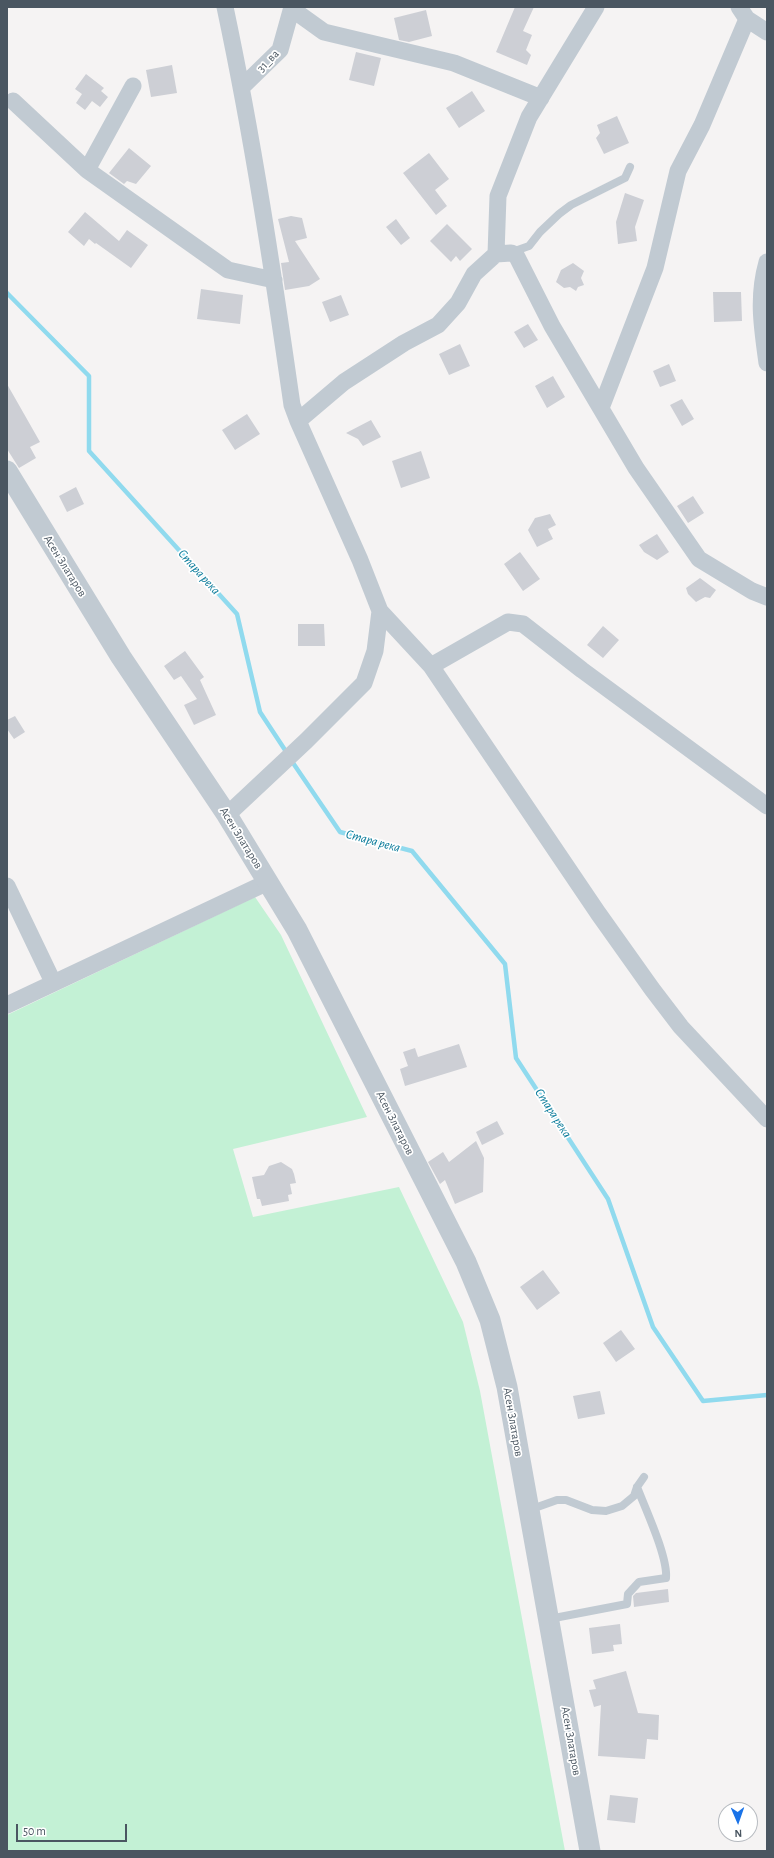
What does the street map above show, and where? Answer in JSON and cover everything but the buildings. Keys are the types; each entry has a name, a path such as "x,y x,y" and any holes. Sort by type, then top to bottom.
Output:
{"street":[{"path":"225,7 242,87 274,280 292,405 360,560 380,611 431,666 594,907 652,989 681,1027 767,1119"},
{"path":"503,253 498,196 529,117 596,7"},
{"path":"292,8 324,32 454,63 541,98"},
{"name":"31_ва","path":"242,87 280,50 292,8"},
{"path":"601,408 655,268 678,171 702,125 743,13 767,32"},
{"path":"87,170 133,86"},
{"path":"12,101 87,170 228,270 274,280"},
{"path":"298,421 344,382 404,343 438,325 458,303 474,274 503,253 516,255 552,326 636,468 699,559 752,591 767,596"},
{"path":"767,262 763,277 760,304 767,363"},
{"name":"Асен Златаров","path":"7,471 121,658 228,815 297,930 466,1262 490,1320 505,1380 590,1851"},
{"path":"228,815 306,741 364,683 375,651 380,611"},
{"path":"431,666 508,622 523,624 582,670 767,806"},
{"path":"7,1005 268,882"},
{"path":"7,886 18,905 53,982"}],"lane":[{"path":"503,253 529,246 540,232 559,214 571,206 625,178 630,167"},
{"path":"529,1510 557,1500 566,1500 592,1510 606,1511 622,1506 634,1496 637,1487 644,1477"},
{"path":"549,1619 627,1604 628,1594 639,1582 666,1578 666,1572 655,1534 637,1487"}],"green space":[{"path":"255,897 281,935 367,1117 233,1149 253,1217 399,1187 463,1322 480,1391 565,1851 7,1851 7,1015"}],"waterway":[{"name":"Стара река","path":"7,293 89,376 89,451 237,614 260,712 287,753"},
{"name":"Стара река","path":"291,760 340,832 412,851 505,964 516,1058 608,1199 653,1327 703,1401 767,1395"}]}
